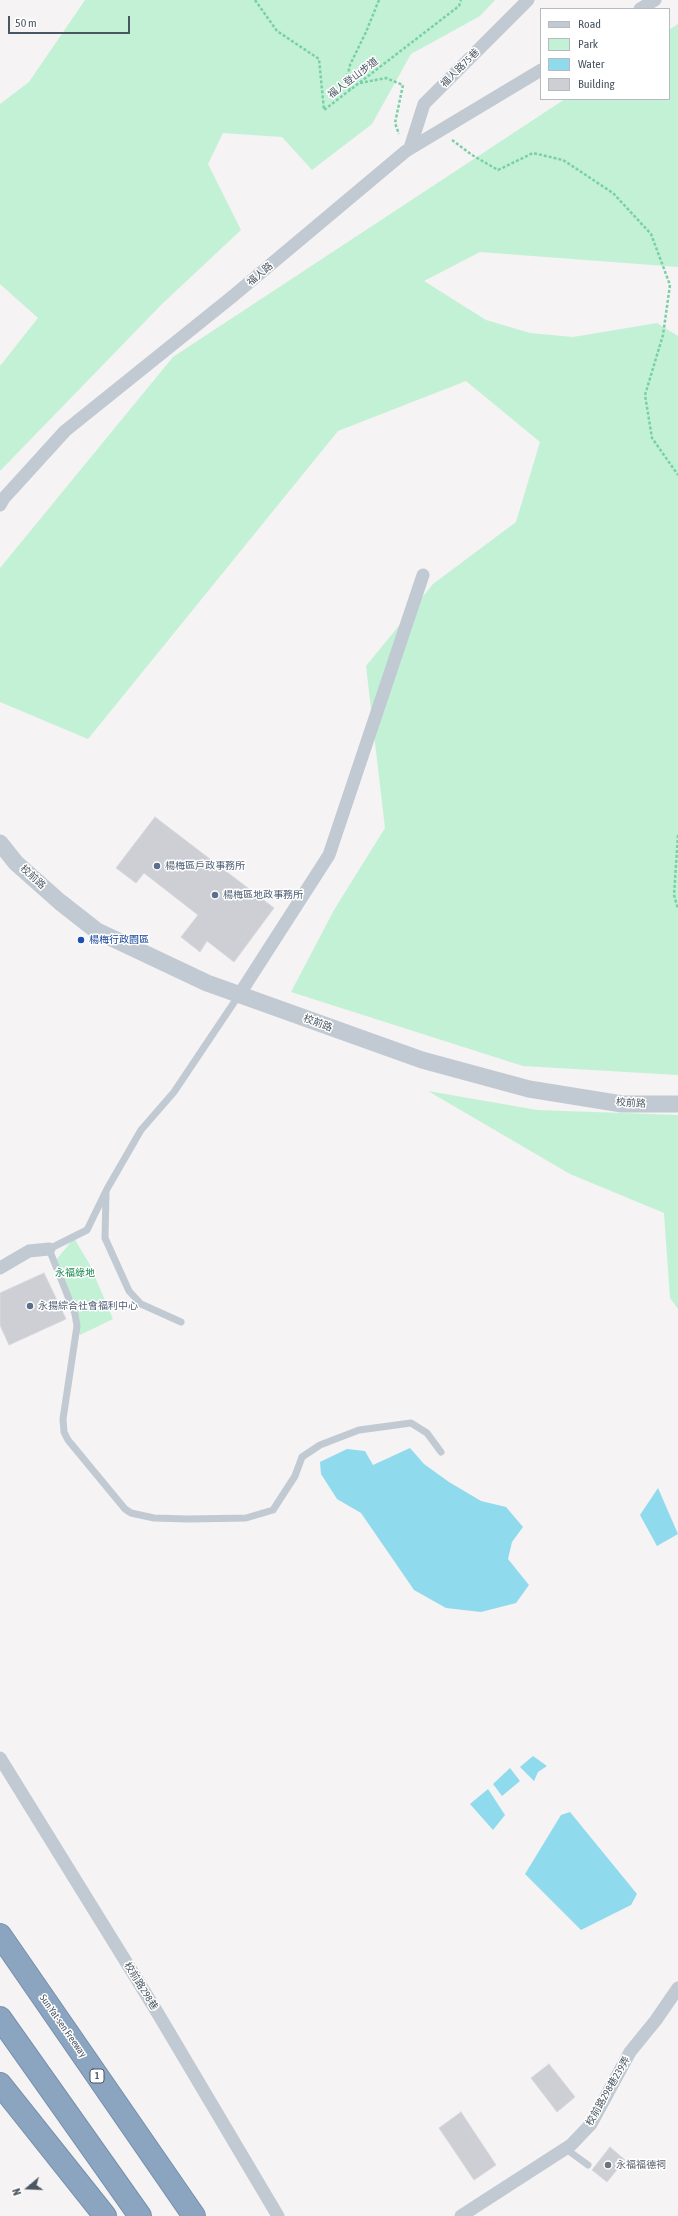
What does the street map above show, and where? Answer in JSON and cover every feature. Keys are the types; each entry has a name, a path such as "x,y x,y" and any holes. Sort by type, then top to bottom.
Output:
{"highway":[{"name":"Sun Yat-sen Freeway","path":"0,1935 194,2216"},
{"path":"0,2018 140,2216"},
{"path":"0,2084 105,2216"}],"street":[{"name":"福人路75巷","path":"408,149 424,104 528,0"},
{"path":"642,8 655,0"},
{"name":"福人路","path":"0,505 4,498 65,431 233,296 408,149 540,71"},
{"path":"239,995 329,855 423,575"},
{"name":"校前路","path":"0,843 27,872 60,902 97,931 207,983 422,1060 529,1089 622,1104 678,1104"},
{"path":"0,1268 29,1251 49,1249"},
{"name":"校前路298巷","path":"0,1758 157,2012 278,2216"},
{"name":"校前路298巷239弄","path":"461,2216 566,2149 591,2124 630,2052 656,2020 678,1988"}],"lane":[{"path":"239,995 174,1092 141,1130 107,1189 87,1230 49,1249 75,1314 77,1326 63,1419 64,1432 82,1457 125,1509 131,1513 154,1518 246,1518 274,1510 295,1476 302,1457 320,1445 359,1430 411,1423 427,1433 441,1452"},
{"path":"107,1189 105,1238 129,1291 141,1304 181,1322"},
{"path":"566,2149 588,2165"}],"path":[{"name":"福人登山步道","path":"254,0 278,31 319,59 324,110 459,6 461,0"},
{"path":"350,91 346,78 350,65 379,0"},
{"path":"360,83 386,78 403,85 395,123 408,149"},
{"path":"440,131 472,156 498,170 533,153 562,160 613,193 651,234 670,285 663,335 645,395 652,438 678,475"},
{"path":"678,835 674,895 678,909"}],"green space":[{"path":"85,0 495,0 480,16 411,54 372,124 312,170 282,137 223,133 208,164 241,230 162,304 0,471 0,366 38,318 0,284 0,104 29,82"},
{"path":"678,24 678,267 480,252 424,281 486,320 530,333 573,337 657,323 678,336 678,1075 523,1066 291,992 334,910 385,828 366,666 433,584 516,522 540,442 466,381 338,431 88,739 0,702 0,568 173,357 563,100 670,100 670,29"},
{"path":"428,1091 537,1110 678,1115 678,1309 670,1298 664,1213 570,1174"},
{"name":"永福綠地","path":"74,1238 90,1265 113,1319 80,1335 71,1307 52,1265"}],"water":[{"path":"410,1448 424,1464 449,1482 481,1501 506,1507 523,1527 512,1542 508,1559 529,1585 516,1603 481,1612 446,1608 414,1590 361,1513 337,1499 321,1474 320,1462 347,1449 365,1451 373,1465"},
{"path":"658,1488 678,1534 657,1546 640,1515"},
{"path":"533,1756 547,1766 538,1772 534,1781 520,1767"},
{"path":"510,1768 520,1781 502,1796 493,1784"},
{"path":"488,1789 505,1815 493,1830 470,1804"},
{"path":"570,1812 637,1894 631,1905 581,1930 525,1874 561,1815"}],"building":[{"name":"楊梅區地政事務所","path":"155,817 274,908 234,962 207,941 200,952 181,937 198,915 144,873 136,883 116,868"},
{"name":"永揚綜合社會福利中心","path":"44,1273 66,1319 9,1345 0,1325 0,1293"},
{"path":"549,2064 575,2097 557,2112 531,2078"},
{"path":"461,2112 496,2165 474,2180 439,2128"},
{"name":"永福福德祠","path":"610,2147 625,2160 607,2182 592,2170"}],"place":[{"name":"楊梅區戶政事務所","path":"157,866"},
{"name":"楊梅區地政事務所","path":"215,895"},
{"name":"楊梅行政園區","path":"81,940"},
{"name":"永揚綜合社會福利中心","path":"30,1306"},
{"name":"永福福德祠","path":"608,2165"}]}
